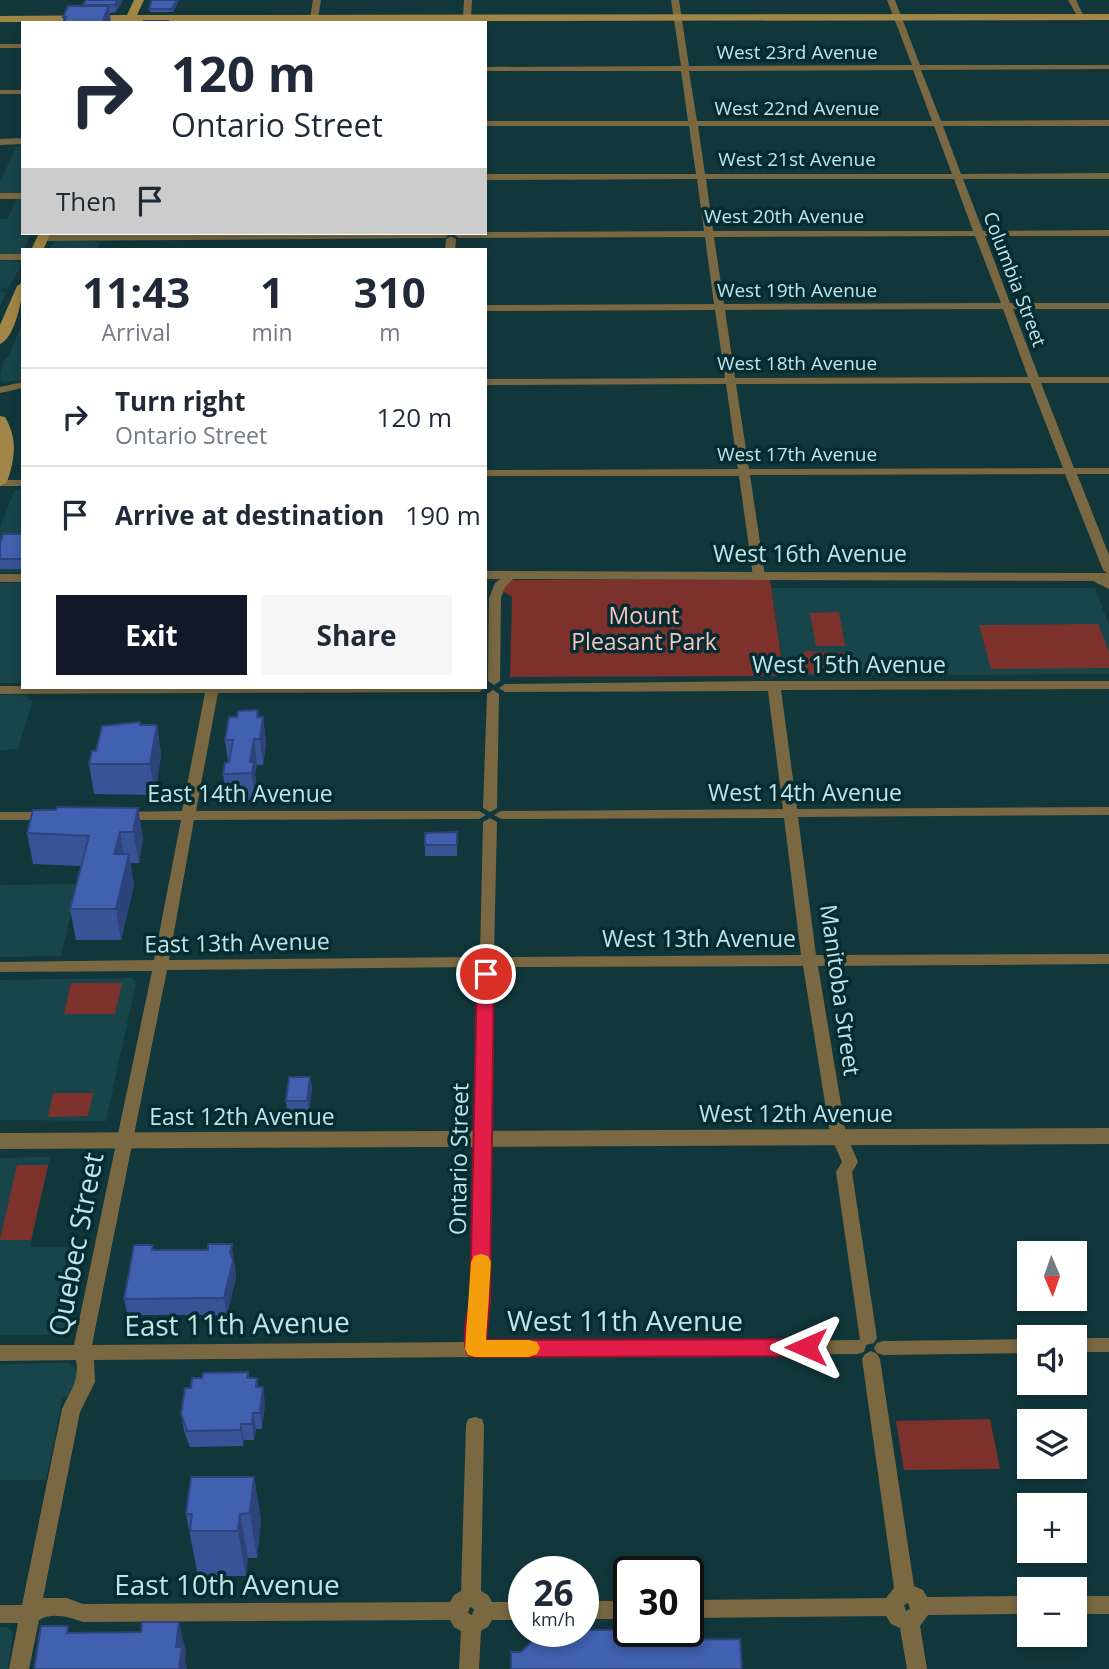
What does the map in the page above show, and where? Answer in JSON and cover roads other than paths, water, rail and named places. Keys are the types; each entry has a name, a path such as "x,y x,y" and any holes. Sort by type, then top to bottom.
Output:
{"main road":[{"path":"129,21 139,0"},
{"path":"0,19 467,20 1109,12"},
{"path":"1080,14 1109,17"},
{"path":"0,340 3,325 18,310"},
{"path":"0,420 5,430 8,449 0,483"}],"street":[{"path":"314,18 317,0"},
{"path":"467,20 468,0"},
{"path":"675,0 759,576"},
{"name":"Columbia Street","path":"891,0 981,233 1106,577"},
{"path":"1072,0 1080,14"},
{"path":"0,47 21,46"},
{"name":"West 23rd Avenue","path":"487,69 1109,67"},
{"path":"0,92 21,92"},
{"name":"West 22nd Avenue","path":"487,124 1109,123"},
{"path":"0,142 21,141"},
{"name":"West 21st Avenue","path":"487,177 1109,176"},
{"path":"0,196 21,196"},
{"name":"West 20th Avenue","path":"487,235 1109,233"},
{"name":"West 20th Avenue","path":"43,235 451,235"},
{"path":"0,257 21,257"},
{"name":"West 19th Avenue","path":"487,308 1109,306"},
{"name":"West 18th Avenue","path":"487,382 1109,380"},
{"path":"0,390 21,385"},
{"name":"West 17th Avenue","path":"487,472 1109,471"},
{"path":"0,483 21,483"},
{"name":"West 16th Avenue","path":"487,575 1106,577"},
{"name":"Ontario Street","path":"475,1349 476,1315 480,1302 484,1139 490,815 489,687 495,598 499,586 511,575"},
{"path":"0,578 21,578"},
{"name":"Manitoba Street","path":"774,685 811,961 839,1138 849,1153 850,1162 844,1171 917,1669"},
{"name":"West 15th Avenue","path":"489,687 1109,685"},
{"name":"West 15th Avenue","path":"0,690 106,689"},
{"path":"160,966 212,689"},
{"name":"West 14th Avenue","path":"490,815 1109,811"},
{"name":"East 14th Avenue","path":"107,816 490,815"},
{"path":"0,816 61,816"},
{"name":"West 13th Avenue","path":"486,962 1109,959"},
{"name":"East 13th Avenue","path":"0,967 486,962"},
{"name":"Quebec Street","path":"19,1669 71,1409 82,1398 88,1365 82,1352 160,966"},
{"name":"West 12th Avenue","path":"484,1139 1109,1136"},
{"name":"East 12th Avenue","path":"0,1141 484,1139"},
{"path":"1087,1345 1109,1345"},
{"name":"West 11th Avenue","path":"475,1349 1017,1346"},
{"name":"East 11th Avenue","path":"0,1353 475,1349"},
{"path":"469,1669 475,1425"},
{"path":"704,1609 1017,1605"},
{"path":"1087,1605 1109,1605"},
{"name":"East 10th Avenue","path":"0,1614 30,1614 44,1607 67,1607 83,1613 508,1611"}],"park label":[{"name":"Mount Pleasant Park","path":"644,628"}]}
